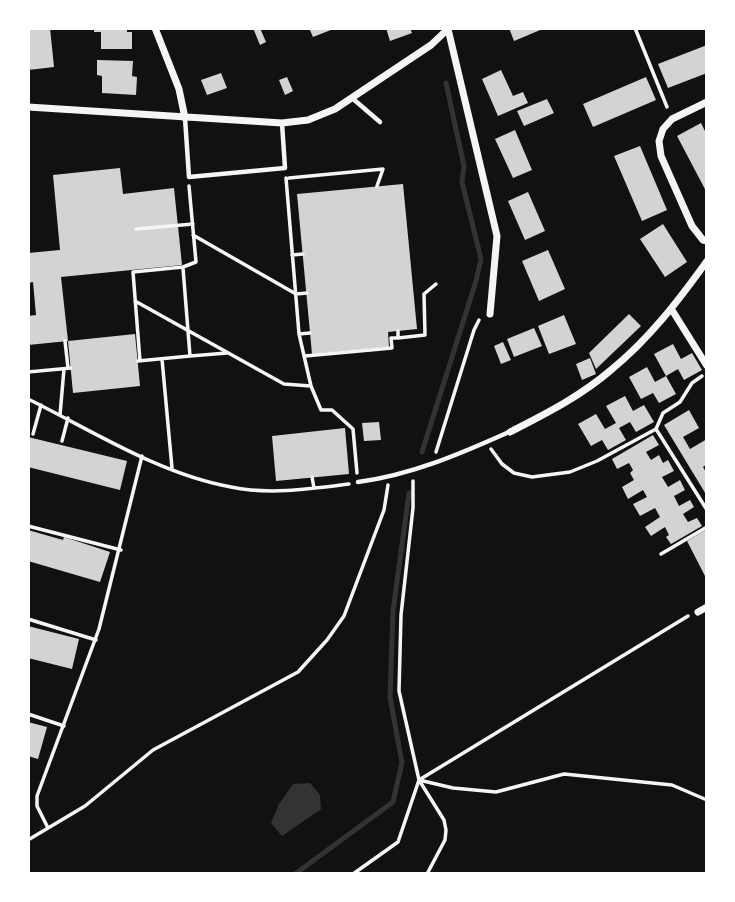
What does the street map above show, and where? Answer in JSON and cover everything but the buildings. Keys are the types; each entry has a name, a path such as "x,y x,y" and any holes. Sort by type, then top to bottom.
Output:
{"street":[{"path":"155,28 179,89 185,118"},
{"path":"28,107 282,123 309,120 352,98 449,29 497,236 490,314"},
{"path":"707,102 672,119 663,129 659,141 662,156 692,226 703,240 707,241"},
{"path":"510,432 559,407 611,370 672,310 707,261"},
{"path":"672,310 707,366"},
{"path":"698,612 707,607"}],"lane":[{"path":"352,98 380,122"},
{"path":"185,118 189,177 285,168 282,123"},
{"path":"358,482 390,478 413,471 510,432"}],"path":[{"path":"635,28 672,119"},
{"path":"28,406 29,399 191,478 233,488 284,491 358,482 353,429 332,410 321,410 311,386 299,334 285,168"},
{"path":"286,178 383,169 377,187"},
{"path":"189,177 196,262 183,267 133,271 139,361 228,352"},
{"path":"136,229 193,224"},
{"path":"194,234 296,294 306,293"},
{"path":"292,255 303,254"},
{"path":"183,267 190,356"},
{"path":"305,356 391,348 391,338 425,335 424,294 436,284"},
{"path":"135,301 284,384 311,386"},
{"path":"432,464 476,322 490,314"},
{"path":"398,331 398,338"},
{"path":"299,334 310,333"},
{"path":"60,415 67,368 65,341"},
{"path":"162,359 173,469"},
{"path":"28,372 67,368"},
{"path":"486,442 502,464 514,473 532,477 556,475 597,461 656,429 663,413 680,402 692,383 707,374"},
{"path":"33,434 41,405"},
{"path":"62,441 68,418"},
{"path":"656,429 707,510"},
{"path":"48,828 37,806 37,796 96,640 121,550 142,456"},
{"path":"413,471 413,508 401,615 399,691 419,780 444,820 446,830 445,840 427,874"},
{"path":"312,477 314,488"},
{"path":"28,840 85,806 153,750 298,672 344,616 384,510 390,478"},
{"path":"28,526 121,550"},
{"path":"662,554 707,527"},
{"path":"353,874 398,842 419,780 685,617 698,612"},
{"path":"28,619 96,640"},
{"path":"28,714 64,726"},
{"path":"419,780 453,788 496,792 565,774 672,785 707,800"},
{"path":"29,807 37,806"}],"shaded area":[{"path":"310,783 320,795 321,809 282,836 271,823 279,804 293,784"}],"waterway":[{"path":"422,452 481,259 462,182 464,166 446,83"},
{"path":"295,874 393,802 402,763 390,697 393,611 409,493"}]}
